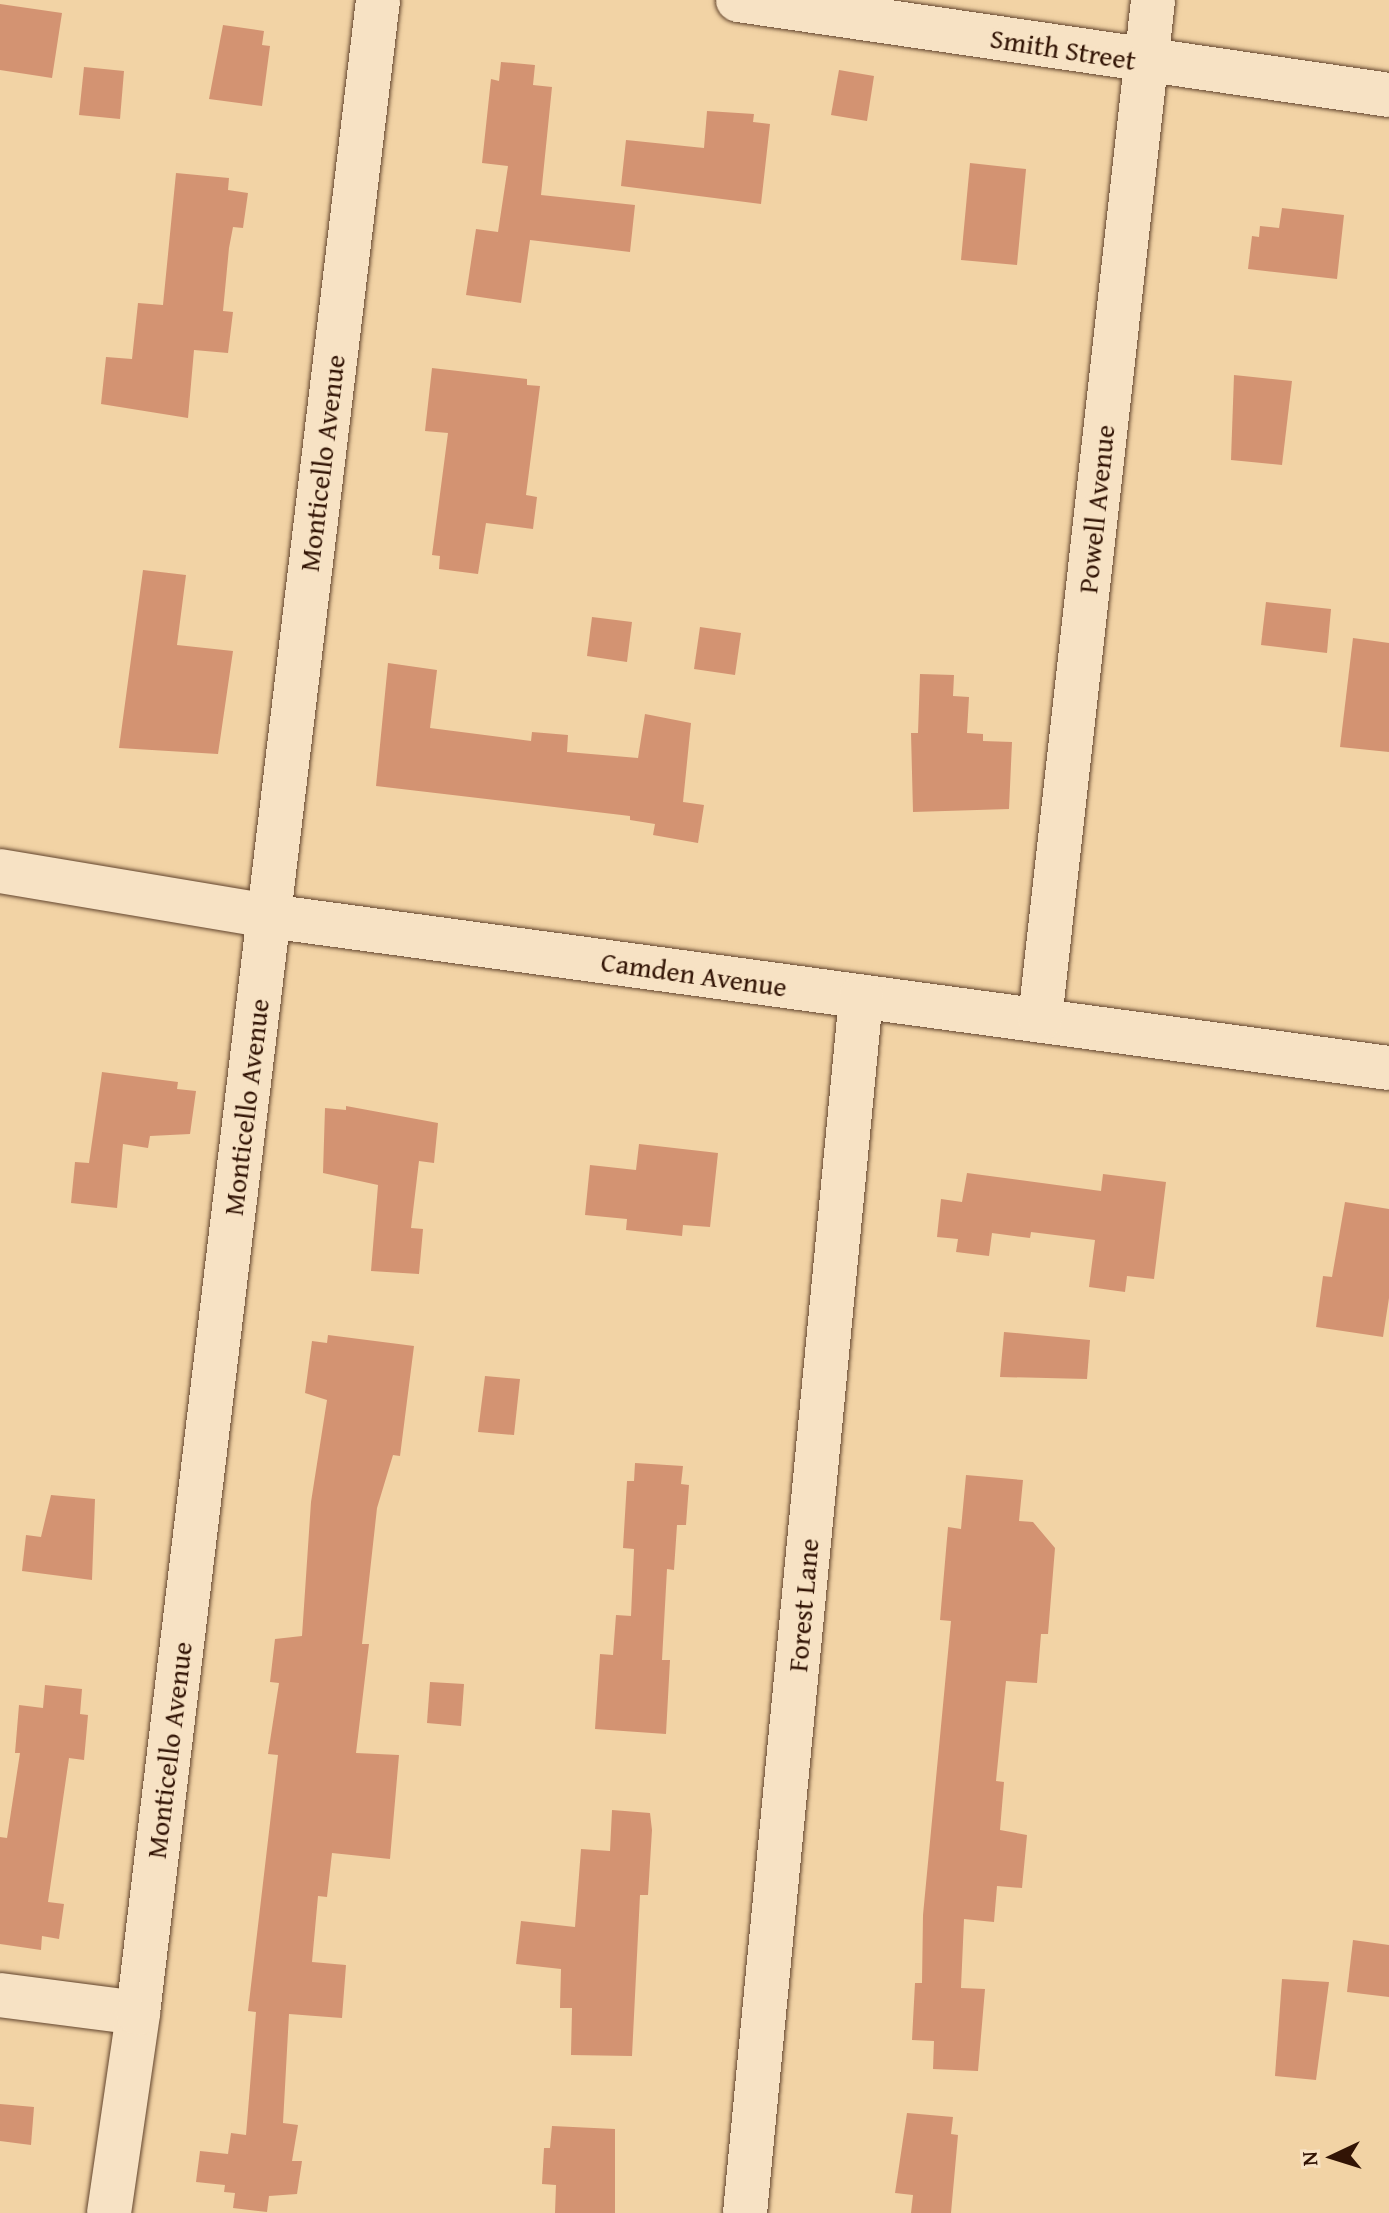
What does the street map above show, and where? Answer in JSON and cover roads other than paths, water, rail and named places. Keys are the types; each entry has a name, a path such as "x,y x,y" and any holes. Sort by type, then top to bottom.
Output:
{"street":[{"name":"Monticello Avenue","path":"109,2213 138,2013 378,0"},
{"name":"Smith Street","path":"738,0 1145,62 1389,95"},
{"name":"Powell Avenue","path":"1040,1019 1153,0"},
{"name":"Camden Avenue","path":"0,871 269,916 1389,1068"},
{"name":"Forest Lane","path":"745,2213 861,997"},
{"path":"0,1995 138,2013"}]}
